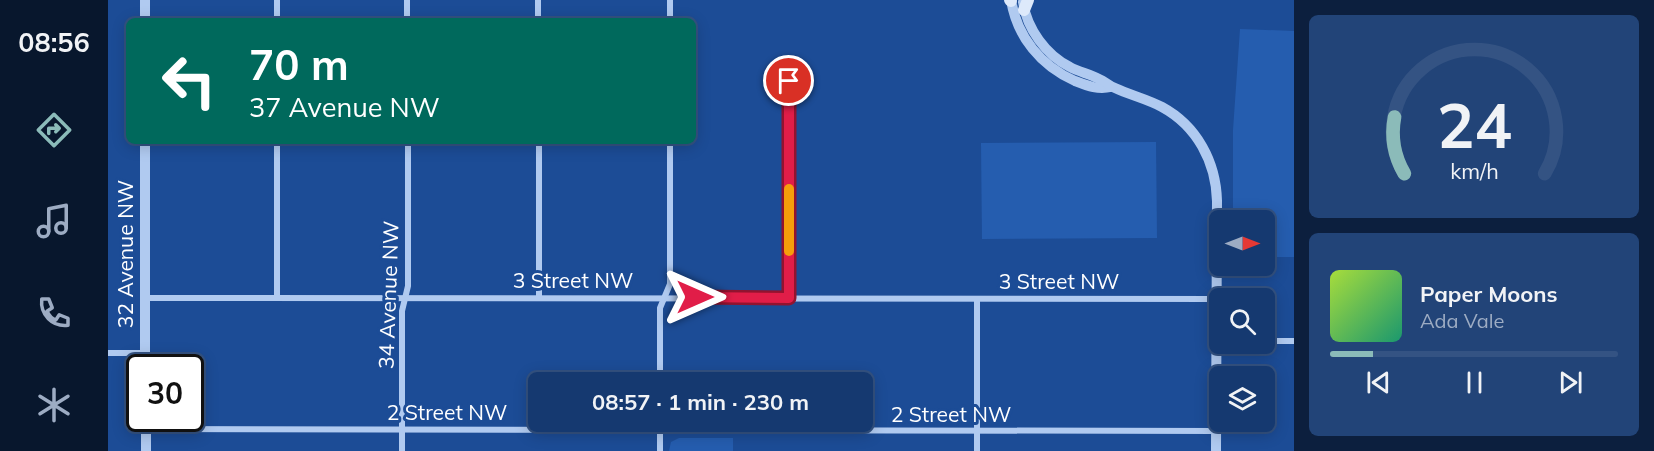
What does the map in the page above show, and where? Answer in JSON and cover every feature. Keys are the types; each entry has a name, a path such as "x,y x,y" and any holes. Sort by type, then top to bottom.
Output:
{"street":[{"path":"145,0 145,18"},
{"path":"277,0 277,18"},
{"path":"407,0 407,18"},
{"path":"538,0 538,18"},
{"path":"670,0 670,18"},
{"path":"1018,2 1016,18 1024,37 1047,65 1063,75 1100,90 1111,87"},
{"path":"1018,2 1038,38 1054,57 1072,68 1103,80 1111,87 1171,112 1194,134 1207,154 1217,189 1216,288"},
{"path":"789,77 789,298"},
{"name":"32 Avenue NW","path":"145,144 145,353"},
{"path":"277,144 277,297"},
{"name":"34 Avenue NW","path":"402,451 402,311 408,286 408,144"},
{"path":"538,144 539,297"},
{"path":"660,372 660,308 670,284 670,144"},
{"name":"3 Street NW","path":"145,298 1209,299"},
{"path":"977,299 977,451"},
{"path":"1275,341 1294,341"},
{"path":"108,353 145,353"},
{"name":"2 Street NW","path":"204,425 528,429"},
{"name":"2 Street NW","path":"873,431 1209,431"},
{"path":"146,432 146,451"},
{"path":"660,432 660,451"},
{"path":"1216,432 1216,451"}],"shaded area":[{"path":"1240,29 1294,31 1294,257 1275,257 1275,210 1233,210 1233,130"},
{"path":"1156,142 1157,238 982,239 981,143"},
{"path":"679,438 733,438 733,451 669,451 671,442"}],"slow traffic":[{"path":"789,189 789,251"}],"route":[{"path":"695,297 789,298 789,81"}]}
